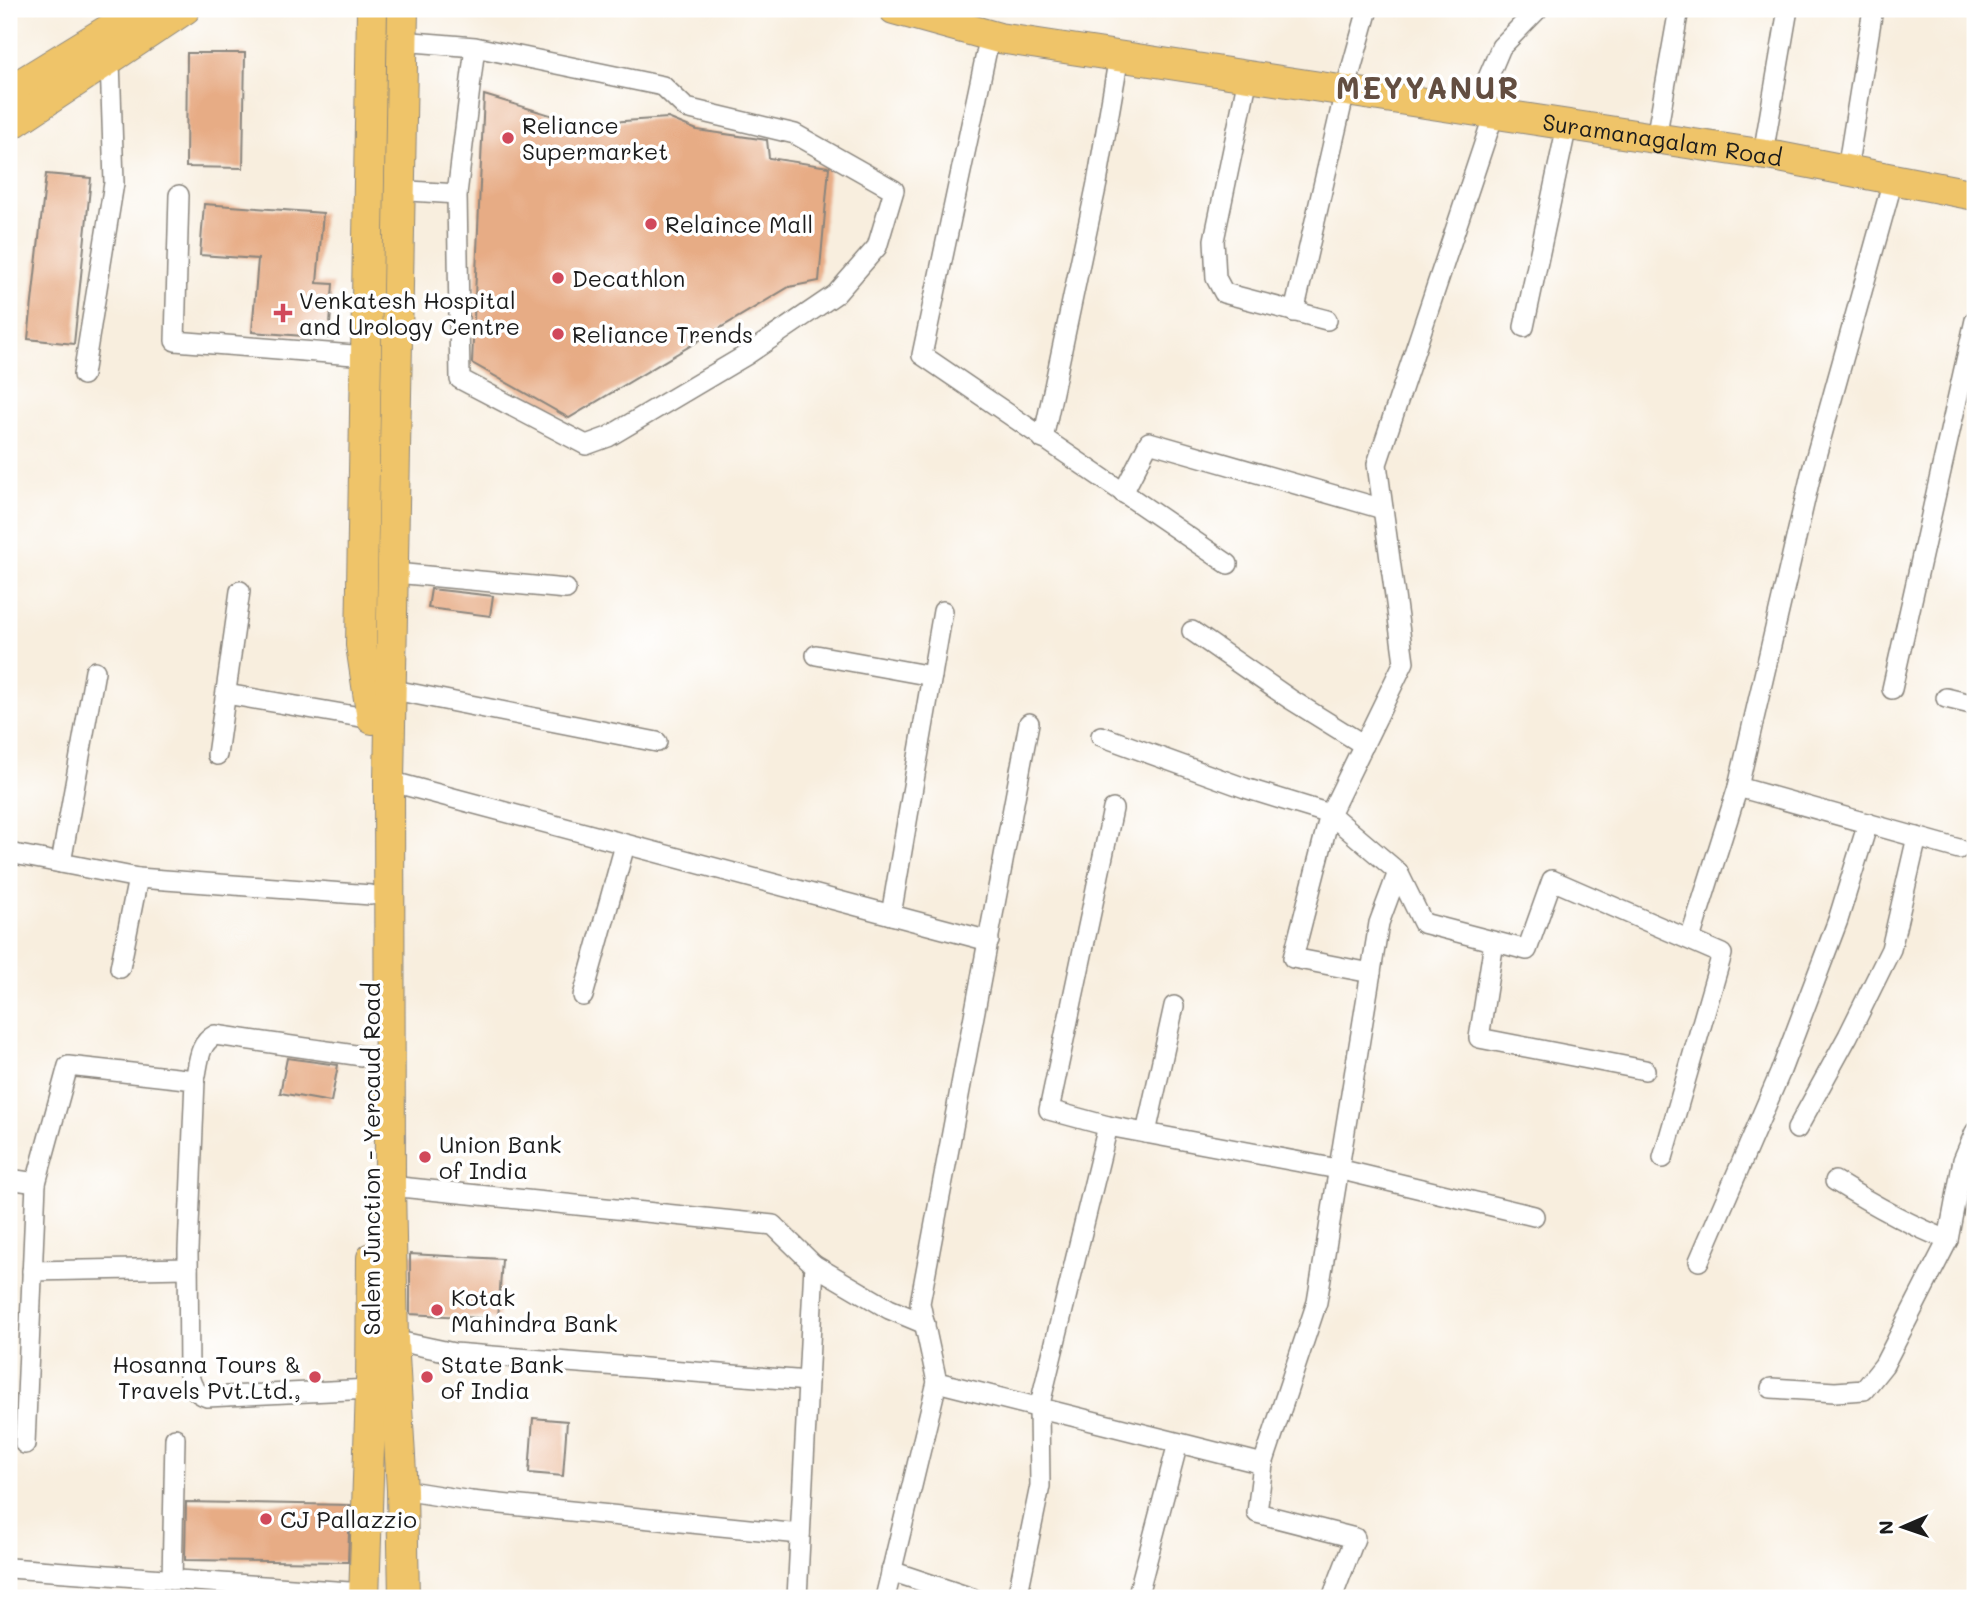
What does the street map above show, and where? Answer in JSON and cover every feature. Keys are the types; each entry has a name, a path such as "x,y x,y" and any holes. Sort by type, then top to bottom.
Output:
{"main road":[{"path":"9,68 105,9"},
{"path":"9,91 142,9"},
{"path":"9,110 165,9"},
{"path":"9,126 185,9"},
{"path":"372,9 360,645 372,719"},
{"path":"384,9 382,643 389,781 393,1340 402,1490 404,1598"},
{"path":"372,719 382,643 395,334 403,9"},
{"path":"389,781 404,692 413,9"},
{"name":"Suramanagalam Road","path":"894,9 990,35 1248,77 1763,154 1975,195"},
{"name":"Salem Junction - Yercaud Road","path":"364,1596 371,1390 369,1057 372,719"}],"street":[{"path":"1294,312 1345,91 1368,9"},
{"path":"1371,973 1293,958 1330,814 1404,663 1377,464 1484,112 1500,47 1538,9"},
{"path":"1657,138 1679,9"},
{"path":"1763,154 1788,9"},
{"path":"1847,170 1872,9"},
{"path":"990,35 922,355 1228,564"},
{"path":"413,42 475,47 663,86 686,108 795,134 894,190 877,247 836,294 736,361 608,437 586,445 460,379 457,194 475,47"},
{"path":"1044,439 1094,196 1119,56"},
{"path":"83,375 114,183 110,60"},
{"path":"1248,77 1214,240 1216,278 1224,293 1327,320"},
{"path":"1524,327 1567,125"},
{"path":"1690,939 1738,787 1811,474 1893,180"},
{"path":"410,191 457,194"},
{"path":"179,195 175,341 366,356"},
{"path":"1892,689 1975,320"},
{"path":"1123,493 1149,442 1384,509"},
{"path":"406,574 566,589"},
{"path":"217,755 240,592"},
{"path":"891,915 943,611"},
{"path":"1192,631 1364,746"},
{"path":"816,655 932,676"},
{"path":"61,863 94,671"},
{"path":"404,692 657,742"},
{"path":"226,694 372,719"},
{"path":"1946,698 1975,705"},
{"path":"885,1598 937,1382 920,1303 1028,723"},
{"path":"1101,736 1244,788 1330,814 1398,873 1423,923 1527,950 1552,880 1722,954 1663,1158"},
{"path":"389,781 989,941"},
{"path":"1738,787 1959,849"},
{"path":"1113,809 1049,1110 1108,1126 1338,1169 1534,1216"},
{"path":"1699,1261 1790,1048 1838,920 1868,823"},
{"path":"1797,1129 1891,949 1917,837"},
{"path":"583,996 625,845"},
{"path":"9,853 138,878 372,895"},
{"path":"1332,1598 1355,1538 1257,1513 1263,1464 1317,1303 1379,923 1398,873"},
{"path":"120,968 138,878"},
{"path":"1494,942 1479,1038 1645,1070"},
{"path":"1146,1133 1174,1006"},
{"path":"369,1057 215,1035 205,1040 195,1080 188,1268 189,1374 191,1386 199,1394 214,1397 371,1390"},
{"path":"25,1444 36,1183 68,1066 195,1080"},
{"path":"1017,1598 1040,1486 1039,1408 1108,1126"},
{"path":"1771,1388 1835,1392 1864,1390 1884,1365 1948,1240 1963,1160 1975,1132"},
{"path":"9,1179 36,1183"},
{"path":"1835,1181 1880,1210 1948,1240"},
{"path":"390,1186 772,1225 814,1265 889,1309 925,1324"},
{"path":"797,1598 814,1265"},
{"path":"32,1271 188,1268"},
{"path":"393,1340 454,1353 808,1381"},
{"path":"937,1382 1263,1464"},
{"path":"172,1580 175,1438"},
{"path":"1137,1598 1178,1443"},
{"path":"402,1490 471,1501 800,1534"},
{"path":"9,1568 364,1596"},
{"path":"891,1571 972,1598"}],"building":[{"path":"187,53 245,53 243,168 186,167"},
{"name":"Relaince Mall","path":"484,95 580,124 668,118 697,130 767,140 769,158 829,167 819,281 789,287 569,418 472,363"},
{"path":"46,174 91,178 74,344 28,339"},
{"path":"204,204 323,213 317,283 333,284 329,338 252,332 258,259 200,255"},
{"path":"431,589 493,596 490,616 428,608"},
{"path":"287,1058 338,1065 331,1102 280,1093"},
{"path":"410,1254 502,1259 498,1319 410,1314"},
{"path":"533,1418 567,1421 563,1476 529,1473"},
{"name":"CJ Pallazzio","path":"186,1502 350,1505 348,1562 185,1560"}],"place":[{"name":"Reliance Supermarket","path":"508,138"},
{"name":"Relaince Mall","path":"651,224"},
{"name":"Decathlon","path":"558,278"},
{"name":"Venkatesh Hospital and Urology Centre","path":"283,313"},
{"name":"Reliance Trends","path":"558,334"},
{"name":"Union Bank of India","path":"425,1157"},
{"name":"Kotak Mahindra Bank","path":"437,1310"},
{"name":"Hosanna Tours & Travels Pvt.Ltd.,","path":"315,1377"},
{"name":"State Bank of India","path":"427,1377"},
{"name":"CJ Pallazzio","path":"266,1519"}],"district":[{"name":"MEYYANUR","path":"1428,87"}]}
